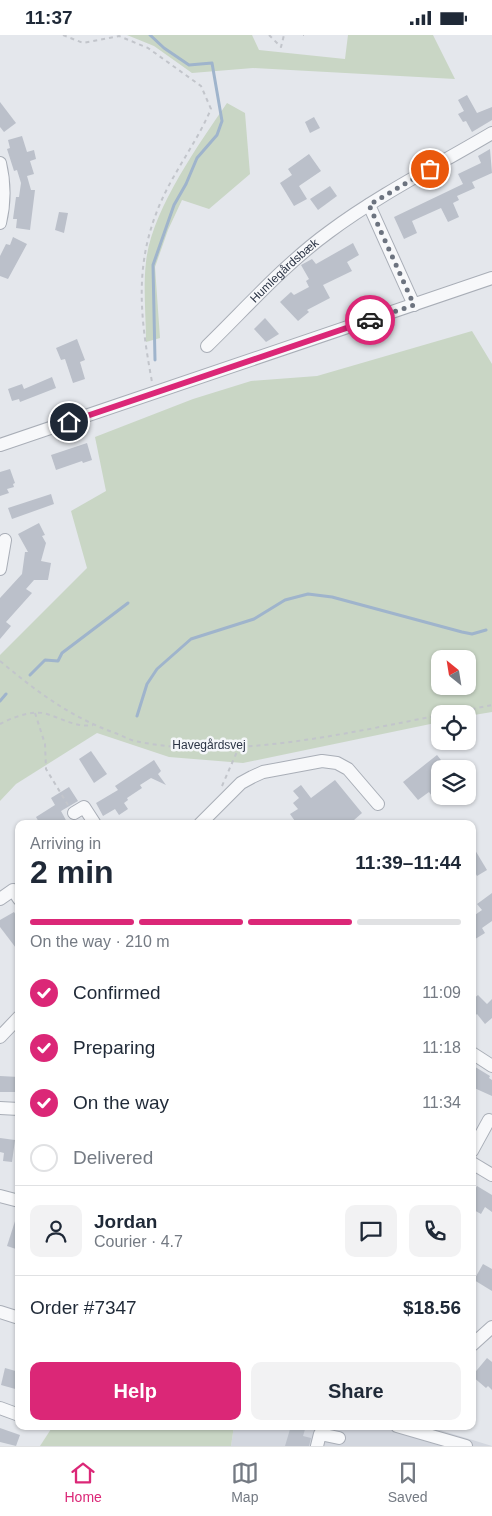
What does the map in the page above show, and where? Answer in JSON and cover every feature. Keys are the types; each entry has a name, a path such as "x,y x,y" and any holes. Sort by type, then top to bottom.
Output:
{"street":[{"name":"Humlegårdsbæk","path":"207,346 293,262 329,232 369,205 492,133"},
{"path":"0,163 4,180 4,203 0,223"},
{"path":"369,205 414,305"},
{"path":"0,445 492,278"},
{"path":"0,569 5,541"},
{"path":"212,819 222,801 241,783 263,771 322,761 337,763 348,769 359,779 378,804"},
{"path":"74,813 84,807 92,820"},
{"path":"0,899 13,890 15,893"},
{"path":"0,1037 15,1021"},
{"path":"476,1056 492,1066"},
{"path":"0,1108 15,1109"},
{"path":"476,1144 489,1120"},
{"path":"476,1165 492,1175"},
{"path":"0,1196 15,1200"},
{"path":"0,1312 15,1317"},
{"path":"476,1338 492,1327"},
{"path":"0,1408 15,1414"},
{"path":"412,1430 466,1446"},
{"path":"318,1446 320,1434 339,1437"}],"path":[{"path":"63,35 83,43 119,36 148,48 201,86 211,109 204,126 166,191 148,233 141,274 144,337 154,393"},
{"path":"269,35 281,47 285,37 280,35"},
{"name":"Havegårdsvej","path":"0,661 57,706 93,725 138,742 190,747 239,747 353,732 431,717"},
{"path":"476,708 492,705"},
{"path":"0,724 35,713 43,713 82,727 93,725"},
{"path":"35,713 45,744 46,769 74,813"},
{"path":"222,801 222,783 239,747"}],"shaded area":[{"path":"233,1430 440,1430 492,1446 231,1446"}],"green space":[{"path":"127,35 252,35 259,50 345,59 348,35 433,35 455,79 253,68 192,73 154,46"},
{"path":"227,103 245,113 250,174 209,209 182,200 168,230 155,267 160,338 146,342 146,262 157,221 166,200 190,158"},
{"path":"472,331 492,364 492,712 476,715 476,705 431,705 431,724 243,763 169,757 97,733 16,784 0,801 0,655 87,568 71,511 106,491 95,437 193,399 251,381 317,376"},
{"path":"50,1430 233,1430 231,1446 40,1446"}],"building":[{"path":"467,95 477,113 492,107 492,120 472,132 466,121 463,122 458,114 464,111 458,100"},
{"path":"0,102 16,123 4,132 0,127"},
{"path":"314,117 320,128 310,133 305,122"},
{"path":"22,136 27,152 34,150 36,159 30,161 34,174 27,176 31,190 35,190 30,230 16,228 17,219 13,219 16,197 19,197 21,183 17,170 14,171 7,149 10,148 8,140"},
{"path":"490,149 492,173 472,182 475,188 457,196 459,200 453,203 459,217 448,222 441,208 412,221 417,233 404,239 394,217 463,184 458,174 481,163 478,156"},
{"path":"309,154 321,171 299,186 307,199 294,206 280,183 292,175 288,169"},
{"path":"330,186 337,196 318,210 310,199"},
{"path":"59,212 68,213 64,233 55,230"},
{"path":"13,237 27,244 8,279 0,276 0,256 6,244 10,245"},
{"path":"353,243 359,255 347,262 352,271 323,285 330,298 307,310 309,312 298,321 280,302 291,292 294,295 309,287 306,281 309,279 301,265 312,259 316,264"},
{"path":"265,318 279,334 266,342 254,329"},
{"path":"77,339 85,360 80,362 85,379 73,383 65,359 61,360 56,348"},
{"path":"52,377 56,388 20,402 19,399 12,401 8,389 22,384 24,389"},
{"path":"87,443 92,460 83,463 82,461 56,470 51,455"},
{"path":"10,469 15,483 13,484 14,487 7,489 9,493 0,496 0,472"},
{"path":"51,494 54,504 12,519 8,508"},
{"path":"39,523 45,535 42,536 46,543 41,561 51,563 48,580 34,580 26,589 32,593 6,622 11,626 0,639 0,598 22,574 25,552 28,552 18,534"},
{"path":"91,751 107,774 94,783 79,759"},
{"path":"437,755 441,760 431,760 431,795 429,792 418,800 403,782"},
{"path":"154,760 161,771 158,774 166,785 151,778 140,785 142,788 127,798 128,800 124,803 128,809 119,815 115,809 103,816 96,803 118,790 115,786"},
{"path":"335,780 362,813 354,820 294,820 290,814 298,809 293,803 299,798 293,791 301,785 311,798"},
{"path":"69,787 78,801 61,811 66,820 38,820 36,817 55,805 51,798"},
{"path":"476,852 487,870 477,876 476,874"},
{"path":"492,893 492,921 482,928 485,933 476,939 476,914 482,910 477,904"},
{"path":"14,912 15,914 15,947 0,927 0,920"},
{"path":"478,995 487,1004 492,999 492,1018 485,1024 476,1015 476,997"},
{"path":"476,1067 490,1076 489,1078 492,1080 492,1096 476,1089"},
{"path":"0,1076 15,1077 15,1092 0,1092"},
{"path":"0,1138 15,1140 12,1162 3,1161 4,1153 0,1152"},
{"path":"477,1186 492,1195 492,1212 485,1207 481,1214 476,1211"},
{"path":"15,1221 15,1249 7,1246"},
{"path":"483,1264 492,1269 492,1291 476,1281 476,1276"},
{"path":"487,1358 492,1362 492,1390 488,1386 486,1388 476,1379 476,1371"},
{"path":"5,1368 15,1371 15,1389 1,1385"},
{"path":"0,1428 20,1435 16,1446 0,1442"},
{"path":"290,1430 305,1430 303,1436 311,1438 309,1446 285,1446"}],"waterway":[{"name":"Humlegårdsbæk","path":"150,35 164,48 189,65 212,63 222,121 217,135 197,158 186,184 174,205 153,265 155,360"},
{"path":"137,716 147,684 157,669 191,639 254,619 285,600 308,594 332,597 462,632 472,634 486,630"},
{"name":"Humlegårdsbæk","path":"30,675 45,660 58,661 62,653 128,603"},
{"name":"Humlegårdsbæk","path":"0,701 6,694"}],"way so far":[{"path":"370,320 414,305 369,205 430,169"}],"route":[{"path":"69,422 370,320"}]}
